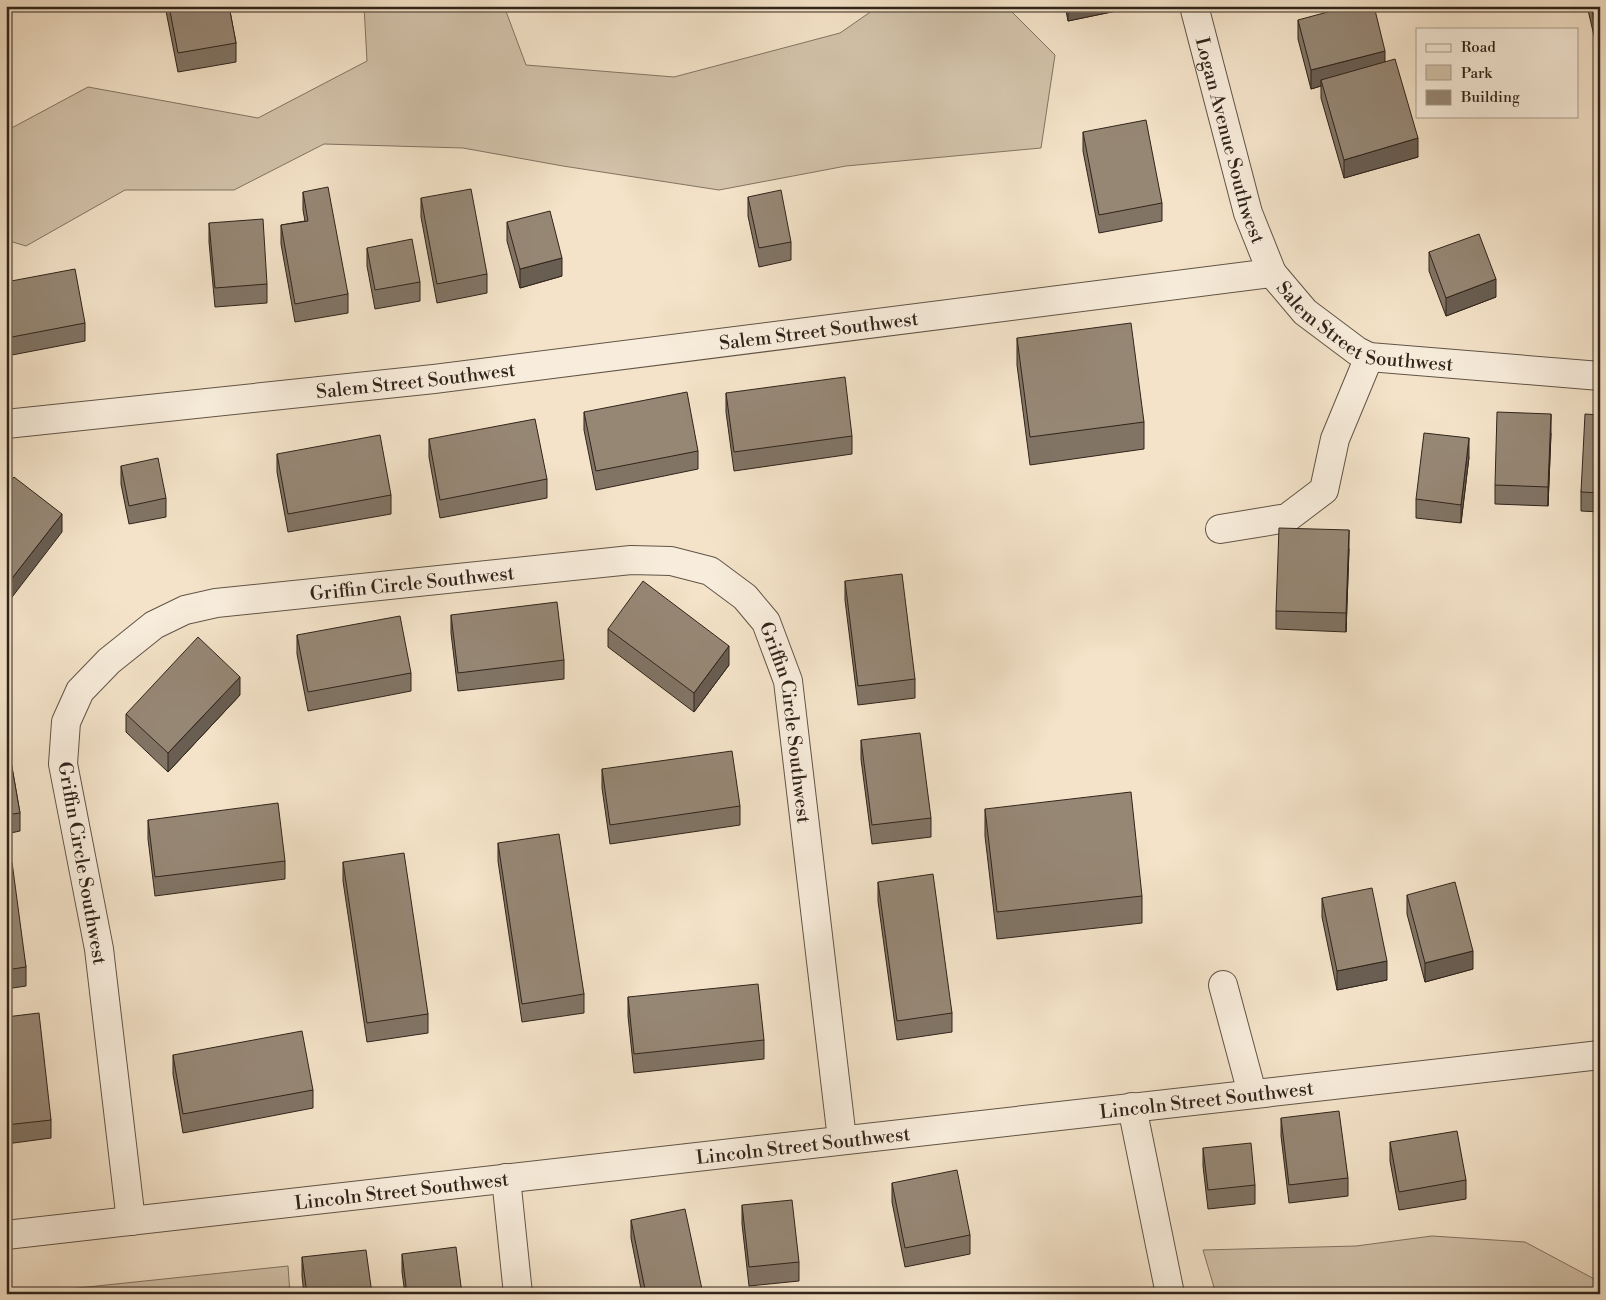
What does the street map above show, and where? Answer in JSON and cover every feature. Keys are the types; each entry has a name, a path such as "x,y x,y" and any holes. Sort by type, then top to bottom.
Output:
{"street":[{"name":"Logan Avenue Southwest","path":"1194,6 1248,213 1272,273"},
{"name":"Salem Street Southwest","path":"6,424 434,380 1272,273 1305,312 1357,351 1369,357 1600,376"},
{"path":"1220,529 1287,518 1324,490 1335,439 1369,357"},
{"name":"Griffin Circle Southwest","path":"131,1221 99,948 63,764 66,722 80,691 108,661 154,624 184,610 216,603 630,560 671,561 710,571 745,597 766,622 788,681 842,1140"},
{"path":"1223,985 1252,1093"},
{"name":"Lincoln Street Southwest","path":"6,1235 1600,1054"},
{"path":"1132,1107 1170,1294"},
{"path":"506,1178 518,1294"}],"green space":[{"path":"364,6 504,6 526,65 674,77 840,33 879,6 1006,6 1055,55 1041,148 846,166 719,190 563,166 463,148 324,144 234,190 125,190 26,246 6,240 6,131 88,87 258,118 367,61"},
{"path":"1432,1236 1525,1242 1600,1282 1600,1294 1216,1294 1203,1250 1356,1246"},
{"path":"288,1266 290,1294 49,1294 49,1291"}],"building":[{"path":"169,6 229,6 236,43 178,53"},
{"path":"1350,6 1374,6 1385,51 1311,70 1298,20"},
{"path":"1591,6 1600,6 1600,24 1596,25"},
{"path":"1395,59 1418,138 1344,160 1321,80"},
{"path":"1146,120 1162,203 1099,215 1083,132"},
{"path":"1600,162 1600,182 1596,163"},
{"path":"328,187 348,294 295,304 281,225 308,221 303,192"},
{"path":"471,189 487,274 437,284 421,198"},
{"path":"781,190 791,242 759,248 748,197"},
{"path":"550,211 562,258 520,269 507,222"},
{"path":"263,219 267,284 215,288 209,223"},
{"path":"1479,234 1496,279 1446,298 1429,252"},
{"path":"412,239 420,282 375,290 367,248"},
{"path":"75,269 85,323 12,337 6,306 6,282"},
{"path":"1131,323 1144,422 1030,437 1017,338"},
{"path":"845,377 852,436 734,452 726,393"},
{"path":"687,392 698,451 596,471 584,412"},
{"path":"1497,412 1551,414 1548,487 1495,485"},
{"path":"1585,414 1600,415 1600,493 1581,492"},
{"path":"535,419 547,479 440,500 429,439"},
{"path":"1424,433 1469,438 1461,505 1416,499"},
{"path":"380,435 391,495 288,514 277,454"},
{"path":"158,458 166,498 129,506 121,466"},
{"path":"14,477 62,514 6,586 6,487"},
{"path":"1279,528 1349,530 1346,613 1276,611"},
{"path":"902,574 915,679 858,686 845,581"},
{"path":"643,581 729,646 694,693 608,629"},
{"path":"557,602 564,660 458,673 451,615"},
{"path":"400,616 411,673 308,692 297,635"},
{"path":"198,637 240,677 168,753 126,714"},
{"path":"6,733 20,813 6,815"},
{"path":"920,733 931,818 872,825 861,740"},
{"path":"732,751 740,806 610,825 602,769"},
{"path":"1131,792 1142,896 997,912 985,809"},
{"path":"278,803 285,861 155,877 148,820"},
{"path":"559,834 584,994 522,1004 498,843"},
{"path":"1600,845 1600,866 1597,846"},
{"path":"404,853 428,1014 367,1023 343,862"},
{"path":"12,862 26,967 6,970 6,863"},
{"path":"933,874 952,1013 897,1021 878,882"},
{"path":"1455,882 1473,951 1425,963 1407,895"},
{"path":"1372,888 1387,961 1337,971 1322,898"},
{"path":"758,984 764,1040 634,1054 628,997"},
{"path":"39,1013 51,1120 6,1125 6,1017"},
{"path":"302,1031 313,1090 183,1114 173,1055"},
{"path":"1339,1111 1348,1178 1289,1185 1281,1118"},
{"path":"1457,1131 1466,1180 1399,1192 1390,1142"},
{"path":"1251,1143 1255,1185 1208,1190 1203,1148"},
{"path":"957,1170 970,1235 905,1248 892,1183"},
{"path":"792,1200 799,1262 749,1267 742,1205"},
{"path":"685,1209 703,1294 646,1294 631,1220"},
{"path":"456,1247 462,1294 407,1294 402,1254"},
{"path":"366,1250 372,1294 307,1294 302,1257"}]}
